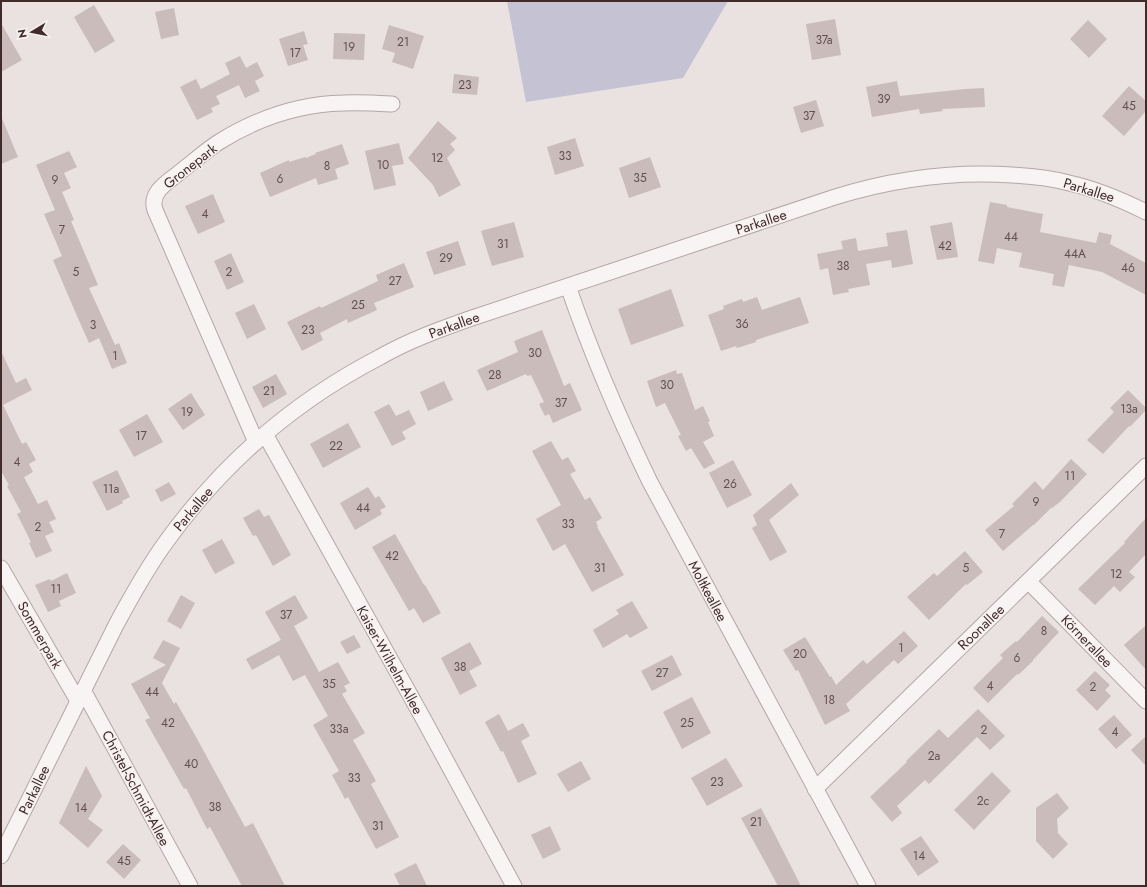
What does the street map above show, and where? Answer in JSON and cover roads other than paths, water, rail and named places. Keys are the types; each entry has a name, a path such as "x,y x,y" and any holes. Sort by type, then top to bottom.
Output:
{"street":[{"name":"Gronepark","path":"260,438 156,210 154,203 155,197 161,187 208,149 239,130 261,120 295,109 318,105 342,103 392,104"},
{"name":"Parkallee","path":"1,856 131,597 166,542 205,492 260,438 325,388 380,356 439,330 568,286 850,192 895,182 958,174 1017,175 1071,183 1116,198 1146,212"},
{"name":"Moltkeallee","path":"568,286 601,376 650,482 868,886"},
{"name":"Kaiser-Wilhelm-Allee","path":"260,438 424,720 514,886"},
{"name":"Roonallee","path":"815,789 1146,466"},
{"name":"Sommerpark","path":"1,568 81,696"},
{"name":"Körnerallee","path":"1028,581 1146,701"},
{"name":"Christel-Schmidt-Allee","path":"81,696 190,886"}]}
